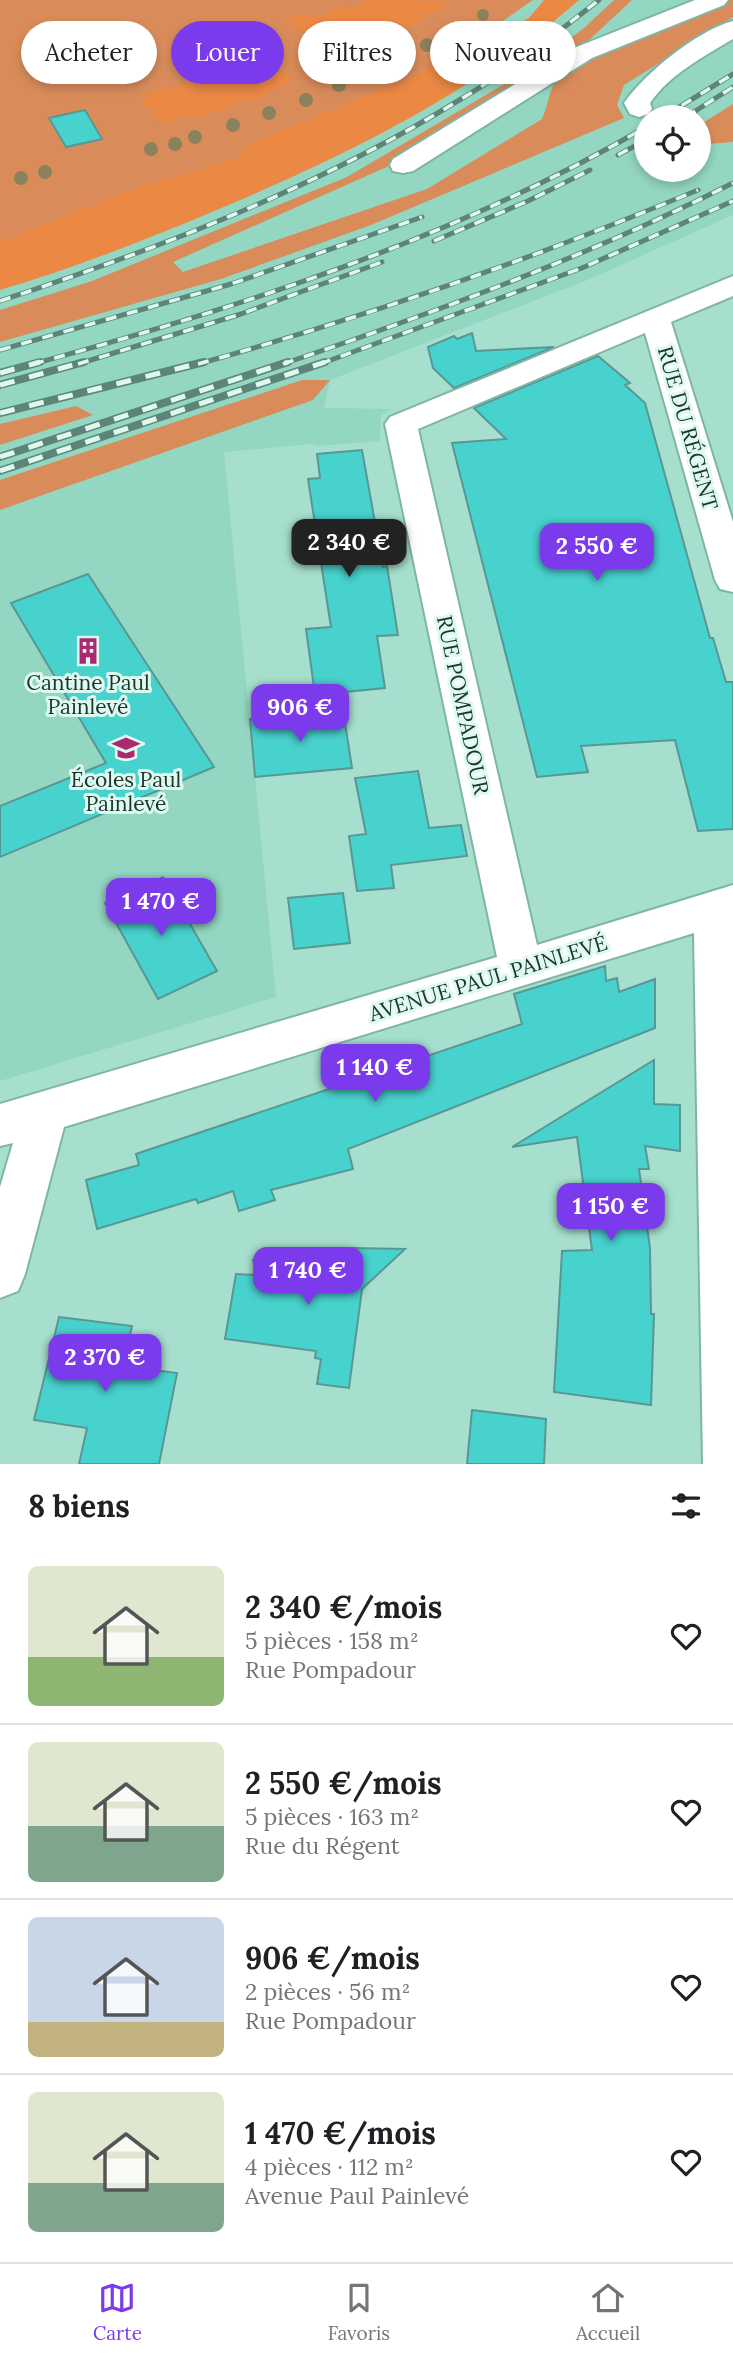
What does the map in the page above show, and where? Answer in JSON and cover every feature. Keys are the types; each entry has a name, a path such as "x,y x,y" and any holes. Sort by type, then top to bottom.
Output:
{"street":[{"path":"403,165 583,53 716,0"},
{"path":"637,105 647,86 666,70 733,29"},
{"name":"RUE POMPADOUR","path":"521,969 401,424 733,285"},
{"name":"RUE DU RÉGENT","path":"655,317 733,580"},
{"path":"724,906 730,1464"},
{"name":"AVENUE PAUL PAINLEVÉ","path":"0,1125 724,906"},
{"path":"0,1274 45,1111"}],"shaded area":[{"path":"0,0 533,0 503,21 430,21 430,72 416,81 416,21 298,21 298,84 410,84 369,108 0,263"},
{"path":"533,0 733,0 733,215 585,281 330,380 324,408 391,409 381,415 380,441 224,452 276,997 0,1081 0,263 406,84 416,84 416,80 430,72 430,84 576,84 576,21 503,21"},
{"path":"544,0 579,0 554,21 523,21 529,18"},
{"path":"614,0 632,0 587,42 576,47 576,34"},
{"path":"733,0 733,17 624,85 617,105 624,118 371,225 221,279 0,342 0,310 92,281 347,177 504,84 515,84 500,92 498,99 389,166 173,262 183,272 427,189 542,119 554,84 576,84 576,66 584,61 634,37"},
{"path":"362,1 454,1 416,22 298,21 298,29 291,25 289,19 291,15 324,15 333,9 355,7"},
{"path":"430,67 430,84 466,84 361,144 267,188 111,253 0,290 0,242 139,187 236,159 251,143 395,84 416,84 416,74"},
{"path":"284,72 290,77 289,83 263,97 241,101 223,110 168,122 155,120 152,110 140,105 148,93 188,84 284,84"},
{"path":"733,104 733,142 711,144 711,118"},
{"path":"302,380 330,380 313,400 0,510 0,480"},
{"path":"76,406 93,415 0,445 0,424"}],"building":[{"path":"85,110 102,139 66,147 49,118"},
{"path":"472,333 476,351 554,347 454,388 433,368 428,347 454,336 457,339"},
{"path":"598,356 630,383 625,385 645,403 710,638 713,638 726,682 733,682 733,829 698,831 675,740 581,746 588,772 537,777 452,443 506,439 474,408"},
{"path":"362,450 383,567 387,566 398,635 377,636 385,688 315,695 306,629 331,627 308,479 320,478 317,454"},
{"path":"88,574 214,767 0,857 0,806 106,763 11,603"},
{"path":"343,710 352,768 255,777 250,719"},
{"path":"418,771 429,828 461,825 467,856 391,865 394,888 357,891 349,836 366,834 355,778"},
{"path":"163,877 217,971 158,999 105,903"},
{"path":"343,893 350,943 294,949 288,898"},
{"path":"605,966 606,981 617,978 619,992 655,979 655,1028 348,1149 353,1169 271,1190 275,1200 239,1211 233,1191 198,1203 196,1199 97,1229 86,1180 139,1165 136,1154 522,1024 514,994"},
{"path":"654,1060 654,1104 680,1105 680,1151 645,1146 649,1169 639,1169 650,1248 651,1314 654,1314 651,1405 554,1392 562,1251 592,1250 577,1137 512,1147"},
{"path":"352,1248 405,1249 362,1289 349,1388 317,1384 321,1359 315,1358 316,1351 225,1339 236,1274 258,1275 253,1260 325,1266"},
{"path":"59,1317 132,1326 123,1366 177,1373 159,1464 79,1464 87,1428 34,1420"},
{"path":"472,1410 546,1419 544,1464 467,1464"}],"railway":[{"path":"0,301 178,237 351,161 479,88 532,52 599,0"},
{"path":"683,105 733,74"},
{"path":"705,105 733,87"},
{"path":"33,364 191,318 347,265 500,202 634,134"},
{"path":"618,155 634,146"},
{"path":"434,241 528,201 590,170"},
{"path":"283,364 398,324 568,259 733,183"},
{"path":"198,364 451,284 698,190"},
{"path":"320,364 582,268 733,201"},
{"path":"0,350 231,284 422,217"},
{"path":"78,364 241,314 382,262"},
{"path":"0,373 40,362"},
{"path":"0,385 84,362"},
{"path":"0,413 204,362"},
{"path":"0,457 288,362"},
{"path":"0,471 325,362"}],"place":[{"name":"Cantine Paul Painlevé","path":"88,651"},
{"name":"Écoles Paul Painlevé","path":"126,748"}]}
